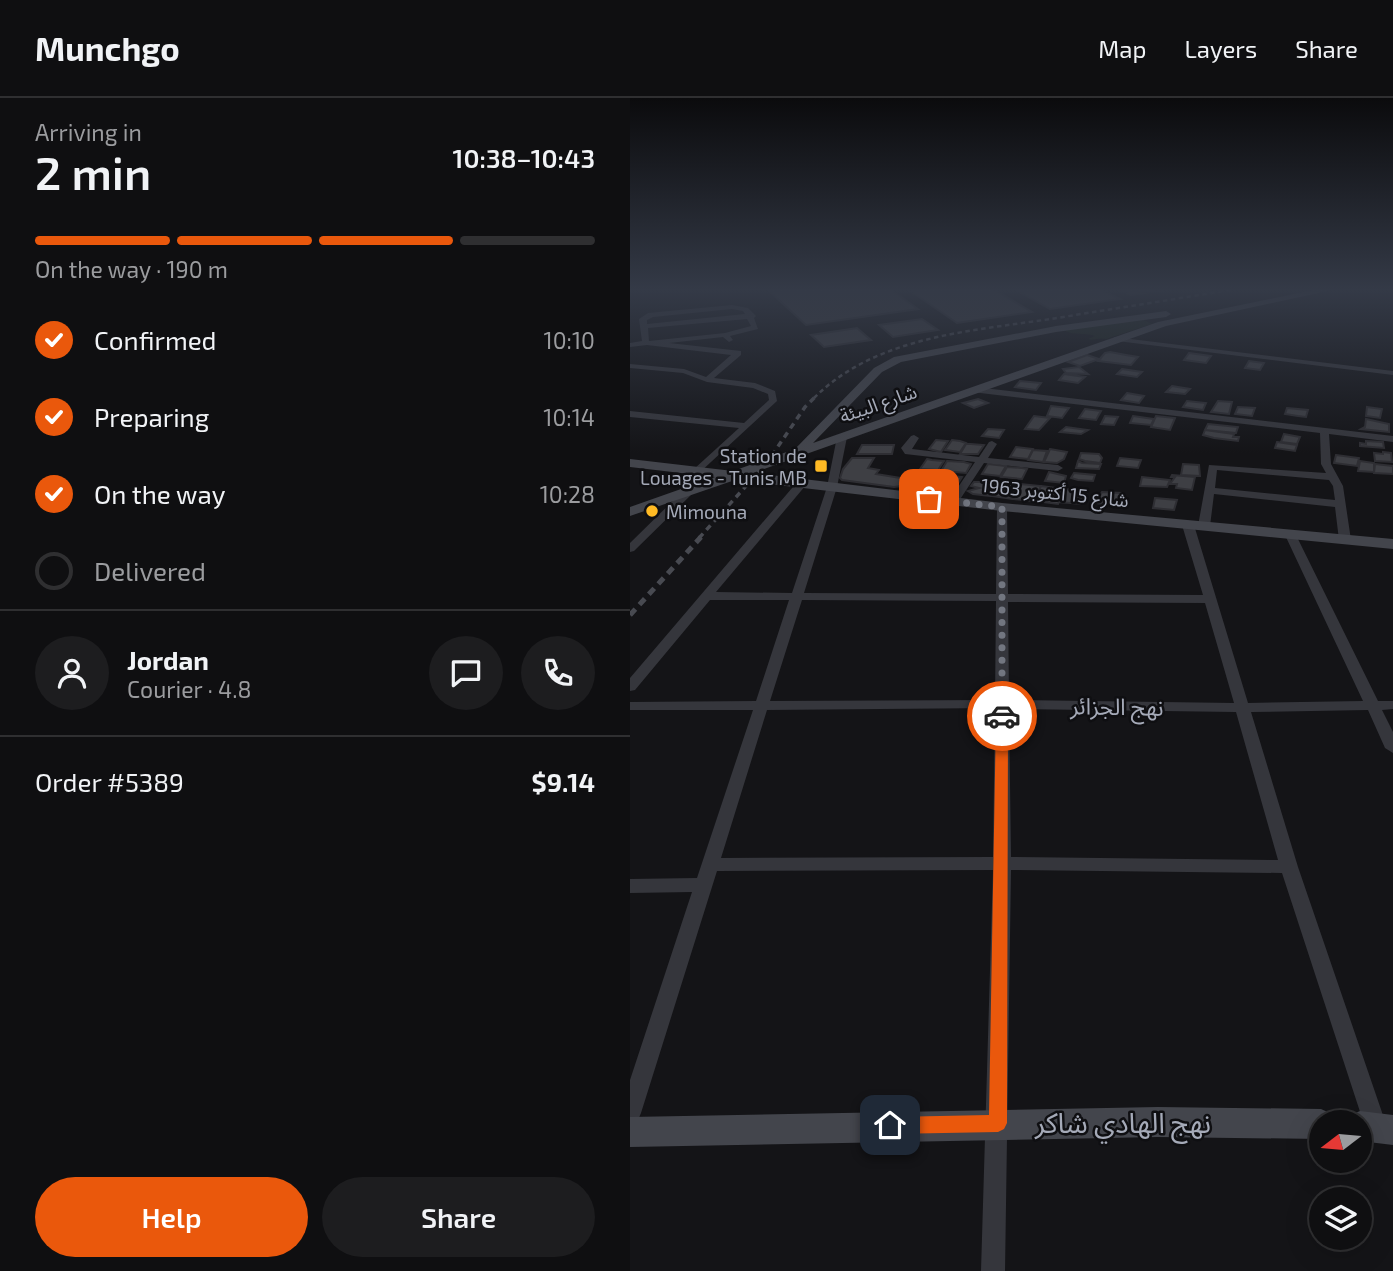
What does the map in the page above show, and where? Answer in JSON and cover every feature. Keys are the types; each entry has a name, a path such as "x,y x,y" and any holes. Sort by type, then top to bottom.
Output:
{"main road":[{"name":"شارع البيئة","path":"798,451 887,363 910,355 973,344"},
{"name":"شارع البيئة","path":"630,512 1104,344"},
{"path":"840,409 842,437"},
{"name":"شارع 15 أكتوبر 1963","path":"630,463 953,502 1393,544"}],"street":[{"path":"653,344 738,353"},
{"path":"732,344 738,353"},
{"path":"1155,344 1393,373"},
{"path":"707,380 738,353"},
{"path":"630,366 684,371 707,380 755,386 772,393 773,401 698,471"},
{"path":"975,390 1393,439"},
{"path":"630,414 747,426"},
{"path":"1324,430 1326,464 1338,486 1345,540"},
{"path":"630,1113 832,487 842,437"},
{"path":"914,438 906,448 908,452 1058,468"},
{"path":"953,502 992,444"},
{"path":"1334,477 1219,466 1210,471 1209,490 1196,526 1210,599 1240,708 1289,867 1376,1128"},
{"path":"630,687 802,483"},
{"path":"1209,490 1339,503"},
{"path":"630,549 689,491"},
{"path":"993,1271 1002,863 1002,507"},
{"path":"1291,535 1393,748"},
{"path":"709,596 1210,599"},
{"name":"نهج الجزائر","path":"631,709 1002,704 1240,708 1393,705"},
{"path":"710,865 1002,863 1289,867"},
{"path":"630,886 704,885"},
{"name":"نهج الهادي شاكر","path":"630,1132 998,1123 1309,1124"}],"building":[{"path":"820,344 846,344 824,347"},
{"path":"1105,353 1138,357 1131,365 1098,361"},
{"path":"1189,353 1211,356 1206,363 1184,360"},
{"path":"1087,355 1099,359 1080,366 1068,362"},
{"path":"1249,361 1264,363 1260,370 1245,368"},
{"path":"1079,367 1088,374 1066,373 1063,369"},
{"path":"1122,369 1142,372 1137,377 1117,374"},
{"path":"1064,374 1085,377 1078,383 1059,380"},
{"path":"1020,381 1041,383 1036,390 1015,387"},
{"path":"1172,386 1190,389 1185,394 1166,392"},
{"path":"1127,393 1144,396 1139,403 1121,400"},
{"path":"978,399 988,403 974,408 963,403"},
{"path":"1187,401 1206,403 1203,410 1183,407"},
{"path":"1218,401 1232,402 1229,414 1211,412"},
{"path":"1051,406 1069,408 1062,418 1047,416"},
{"path":"1238,407 1255,408 1252,416 1235,414"},
{"path":"1367,407 1382,409 1380,418 1366,416"},
{"path":"1287,408 1308,410 1306,417 1285,414"},
{"path":"1085,409 1101,411 1096,420 1079,418"},
{"path":"1034,416 1050,418 1039,430 1025,429"},
{"path":"1105,416 1118,417 1114,425 1101,424"},
{"path":"1133,416 1154,419 1151,425 1130,423"},
{"path":"1156,416 1175,418 1170,430 1151,427"},
{"path":"1366,419 1389,424 1389,432 1361,429 1365,427"},
{"path":"1208,424 1238,427 1236,433 1205,430"},
{"path":"1066,427 1088,430 1081,434 1060,432"},
{"path":"988,429 1004,430 999,438 982,436"},
{"path":"1205,430 1234,434 1233,437 1239,437 1238,441 1203,435"},
{"path":"1284,434 1300,437 1297,444 1281,442"},
{"path":"936,440 948,441 941,452 929,449"},
{"path":"952,440 966,443 960,452 945,450"},
{"path":"1366,441 1383,442 1384,448 1360,446 1360,443 1366,444"},
{"path":"1277,442 1297,445 1295,451 1275,448"},
{"path":"966,444 984,445 978,454 960,454"},
{"path":"862,445 894,445 892,454 857,454"},
{"path":"1016,447 1033,449 1028,459 1010,457"},
{"path":"1050,449 1067,452 1064,459 1057,463 1044,462"},
{"path":"1033,450 1047,451 1043,462 1028,460"},
{"path":"1081,453 1099,454 1102,458 1100,463 1085,461 1079,459"},
{"path":"1374,453 1391,453 1392,462 1375,461"},
{"path":"1336,455 1359,458 1357,466 1334,463"},
{"path":"852,458 874,458 868,468 879,470 876,474 907,479 902,486 894,487 842,480 840,478 843,469"},
{"path":"1120,458 1141,460 1138,468 1117,466"},
{"path":"927,459 944,461 938,470 920,469"},
{"path":"947,461 971,464 966,473 941,471"},
{"path":"1078,461 1101,464 1099,469 1076,468"},
{"path":"1360,461 1374,463 1374,472 1358,471"},
{"path":"988,464 1006,466 1000,476 982,474"},
{"path":"1183,464 1199,465 1200,476 1181,475"},
{"path":"1375,464 1393,466 1393,474 1374,473"},
{"path":"1007,467 1027,469 1022,479 1001,477"},
{"path":"1049,472 1066,476 1064,483 1045,481"},
{"path":"1074,473 1095,475 1093,481 1078,480 1071,478"},
{"path":"911,474 934,476 926,490 903,486"},
{"path":"1172,475 1195,477 1192,490 1176,488 1177,484 1170,484 1175,477 1171,477"},
{"path":"936,477 962,477 957,485 932,483"},
{"path":"1142,477 1170,480 1167,487 1140,486"},
{"path":"974,482 998,483 990,496 968,491 979,488 971,486"},
{"path":"931,483 956,486 953,492 928,489"},
{"path":"999,483 1019,485 1012,499 992,496"},
{"path":"1020,484 1041,486 1033,501 1013,499"},
{"path":"1041,486 1064,489 1058,504 1035,501"},
{"path":"1064,489 1087,491 1083,504 1059,502"},
{"path":"1102,492 1121,493 1115,506 1096,503"},
{"path":"1155,498 1177,500 1174,510 1153,508"}],"railway":[{"path":"814,398 839,377 867,361 912,344"},
{"path":"699,538 766,464 814,398"},
{"path":"630,615 701,537"}],"way so far":[{"path":"929,499 1002,507 1002,716"}],"place":[{"name":"Station de Louages - Tunis MB","path":"821,466"},
{"name":"Mimouna","path":"652,511"}],"route":[{"path":"890,1125 998,1123 1002,716"}]}
